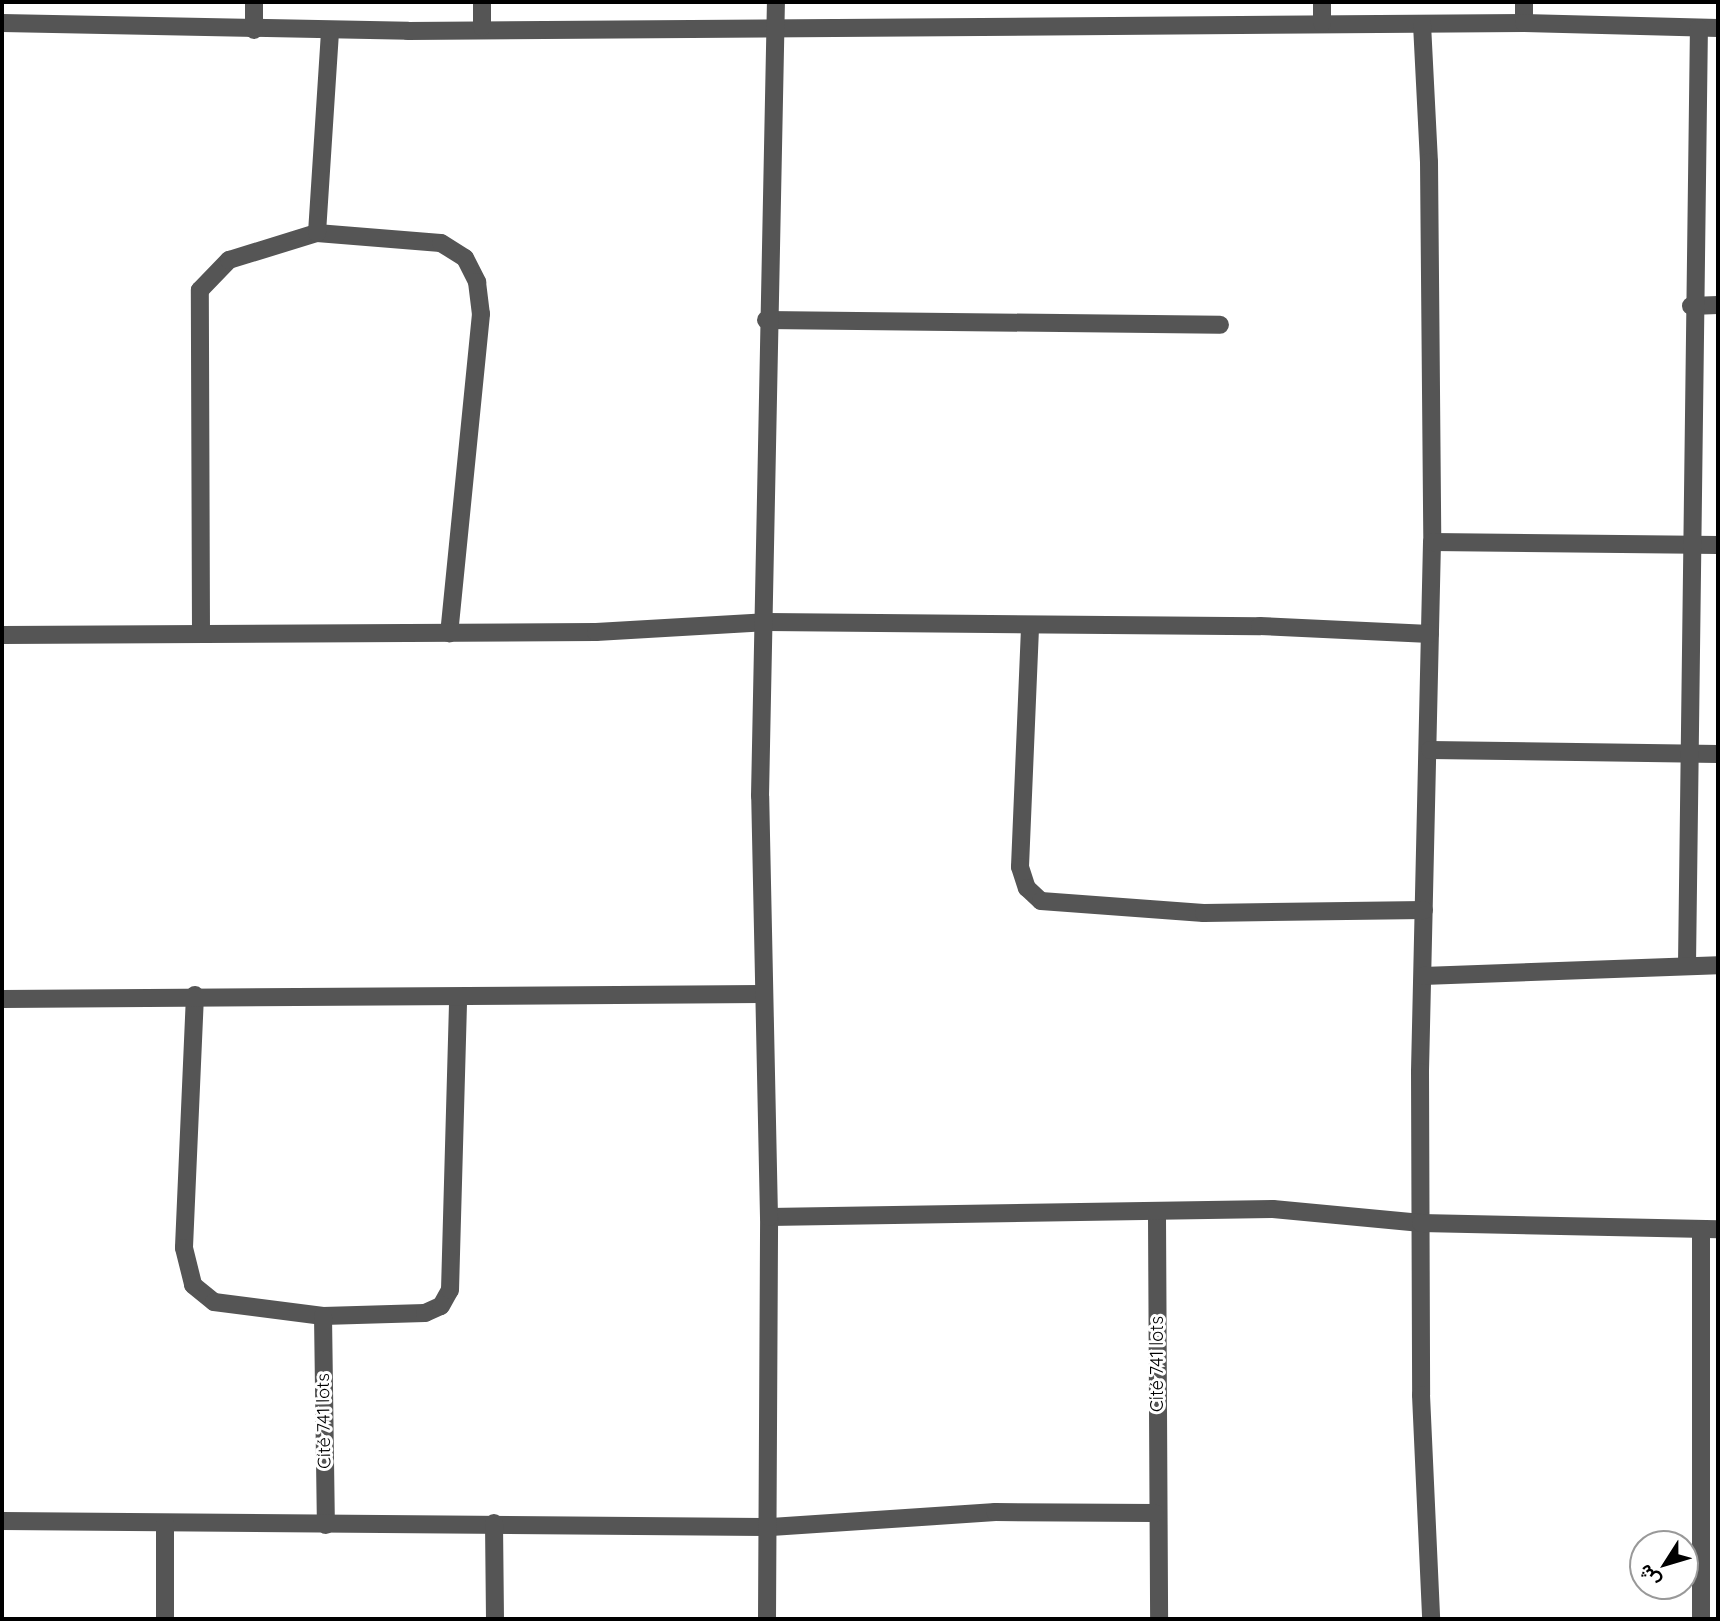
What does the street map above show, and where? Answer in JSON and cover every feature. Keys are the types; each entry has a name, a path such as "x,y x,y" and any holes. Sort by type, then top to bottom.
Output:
{"street":[{"path":"254,2 254,30"},
{"path":"482,2 482,27"},
{"path":"767,1619 771,1527 769,1217 762,994 767,622 766,320 776,2"},
{"path":"1322,2 1322,23"},
{"path":"1524,2 1524,23"},
{"path":"2,23 254,30 1322,23 1524,23 1718,28"},
{"path":"1422,24 1429,162 1432,541 1421,1223 1431,1619"},
{"path":"1687,965 1691,753 1690,306 1699,28"},
{"path":"317,233 330,30"},
{"path":"201,632 200,290 229,260 317,233 441,243 465,258 477,282 481,314 449,633"},
{"path":"1690,306 1718,305"},
{"path":"766,320 1220,325"},
{"path":"1432,541 1718,545"},
{"path":"2,635 201,632 449,633 767,622 1030,628 1260,626 1430,634"},
{"path":"1030,628 1020,867 1027,888 1041,901 1204,913 1424,911"},
{"path":"1430,750 1718,754"},
{"path":"1423,976 1718,965"},
{"path":"2,999 195,995 458,999 762,994"},
{"path":"195,995 184,1248 193,1285 214,1302 323,1316 425,1313 441,1306 450,1290 458,999"},
{"path":"769,1217 1157,1216 1273,1209 1421,1223 1709,1229 1700,1619"},
{"name":"Cité 741 lots","path":"1157,1216 1155,1513 1159,1619"},
{"name":"Cité 741 lots","path":"323,1316 326,1525"},
{"path":"2,1521 771,1527 995,1512 1155,1513"},
{"path":"165,1523 165,1619"},
{"path":"494,1523 495,1619"}]}
